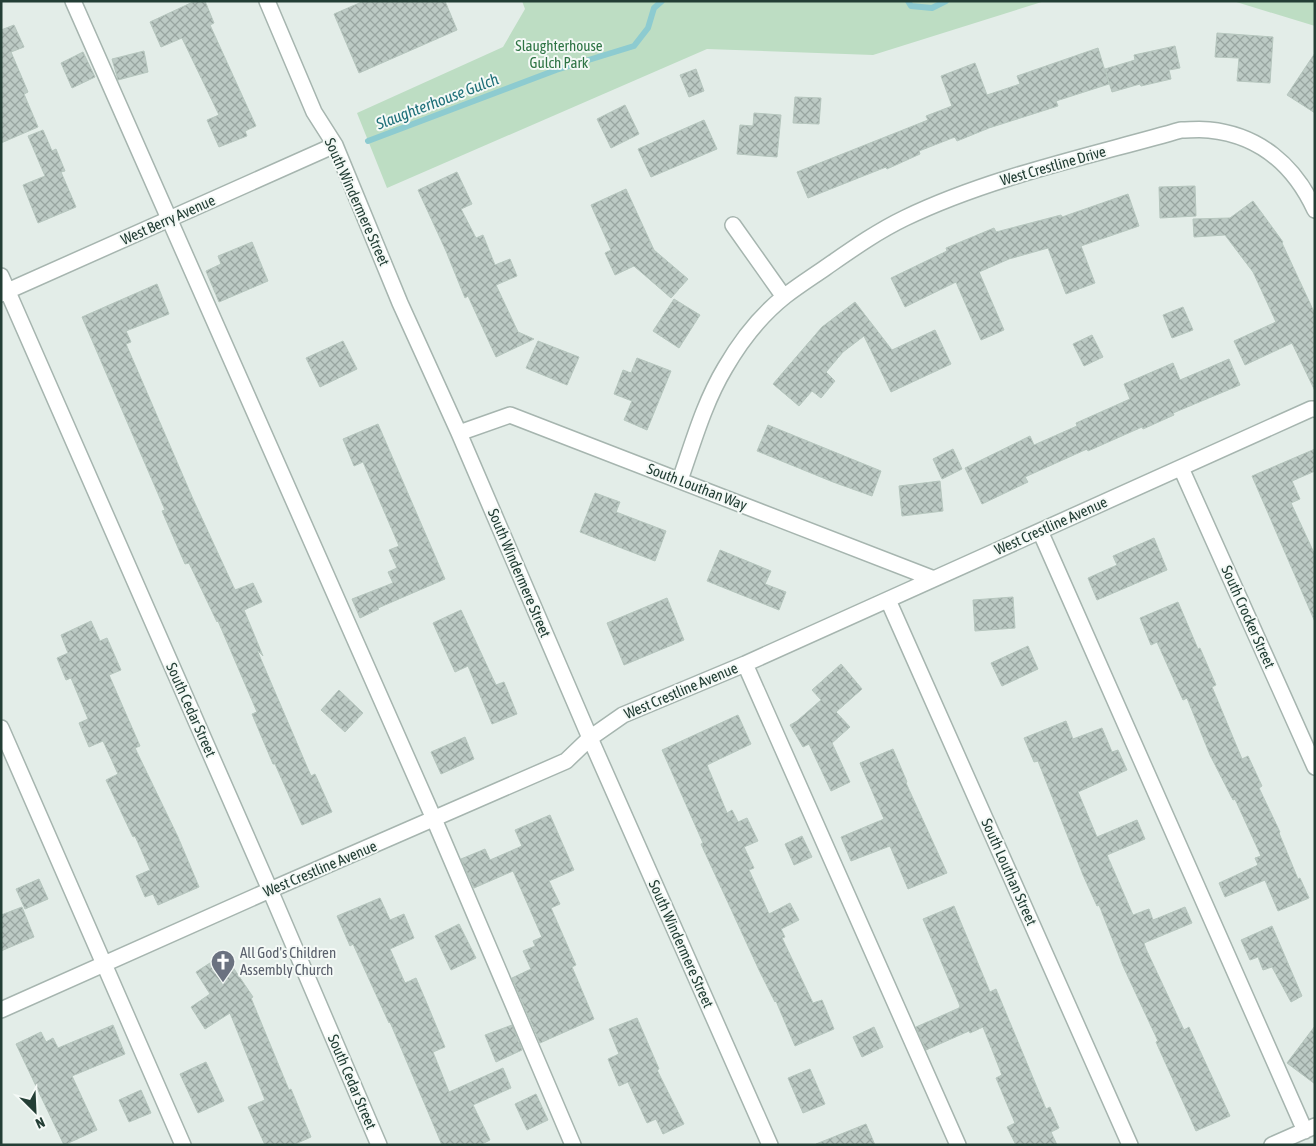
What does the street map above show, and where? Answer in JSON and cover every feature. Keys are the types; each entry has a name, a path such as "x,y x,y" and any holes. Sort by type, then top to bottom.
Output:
{"street":[{"path":"73,1 168,220 434,819 573,1145"},
{"name":"South Windermere Street","path":"266,1 314,112 335,145 400,303 770,1145"},
{"name":"West Crestline Drive","path":"680,480 706,406 724,369 745,338 769,311 784,297 864,241 904,218 954,196 998,181 1181,130 1207,130 1231,134 1258,144 1281,160 1301,183 1315,210"},
{"name":"West Berry Avenue","path":"5,292 335,145"},
{"path":"733,225 784,297"},
{"name":"South Cedar Street","path":"1,276 5,292 270,890 379,1145"},
{"name":"West Crestline Avenue","path":"1,1010 566,761 590,738 623,715 745,664 1311,409 1315,409"},
{"name":"South Louthan Way","path":"459,434 510,415 934,579"},
{"name":"South Crocker Street","path":"1181,468 1315,767"},
{"path":"1040,531 1310,1128 1272,1145"},
{"name":"South Louthan Street","path":"888,600 1130,1145"},
{"path":"745,664 958,1145"},
{"path":"1,728 183,1145"}],"green space":[{"name":"Slaughterhouse Gulch Park","path":"522,1 1045,1 873,55 707,49 387,188 357,113 503,47 525,9"},
{"path":"1233,1 1315,1 1315,26"}],"building":[{"path":"195,1 205,1 214,23 210,25 256,126 245,131 247,136 219,147 207,120 219,115 182,38 161,47 150,22"},
{"path":"364,1 445,1 457,30 359,73 334,14"},
{"path":"14,25 24,47 11,52 28,92 24,94 38,127 1,143 1,30"},
{"path":"1217,33 1273,37 1270,83 1237,81 1239,58 1215,57"},
{"path":"1175,46 1180,68 1169,70 1171,79 1141,86 1140,84 1112,92 1105,69 1135,60 1134,55"},
{"path":"1098,48 1109,84 1056,101 1058,106 989,128 957,141 955,137 919,151 920,154 887,169 886,167 808,198 797,172 928,120 926,116 952,106 941,76 975,63 987,95 1020,84 1017,76"},
{"path":"144,51 148,72 118,80 112,59"},
{"path":"83,52 95,77 72,88 61,63"},
{"path":"1315,53 1315,113 1287,95"},
{"path":"696,69 704,91 689,97 680,75"},
{"path":"795,97 821,98 819,124 793,123"},
{"path":"625,105 639,134 611,148 597,119"},
{"path":"754,113 781,115 777,157 737,154 740,125 753,126"},
{"path":"704,120 717,149 651,177 638,149"},
{"path":"43,130 52,151 56,149 65,171 61,172 76,207 38,223 23,185 45,176 28,136"},
{"path":"457,172 472,204 461,209 476,238 483,235 495,265 510,259 517,276 496,285 518,332 534,339 496,357 468,296 465,298 418,190"},
{"path":"1195,186 1196,216 1160,218 1159,187"},
{"path":"626,189 654,250 688,279 671,298 634,266 615,275 605,253 611,250 591,205"},
{"path":"1128,194 1139,226 1081,246 1095,283 1066,294 1048,248 1009,259 979,272 1004,330 981,340 956,282 905,307 891,278 947,251 946,248 994,228 996,232 1061,215 1062,217"},
{"path":"1253,201 1283,242 1315,314 1315,391 1292,343 1245,365 1234,341 1276,322 1253,272 1225,235 1194,237 1193,219 1230,218"},
{"path":"252,242 268,281 219,302 206,271 221,264 218,256"},
{"path":"157,284 169,314 126,331 131,342 126,344 193,499 235,590 253,583 262,602 244,610 263,656 257,650 311,776 315,774 332,812 302,825 252,714 257,712 218,621 189,563 185,564 162,511 165,510 82,317"},
{"path":"674,299 700,315 679,348 653,331"},
{"path":"855,302 892,350 935,330 951,364 891,392 864,336 843,352 826,372 835,381 821,398 812,391 799,406 773,384 822,327"},
{"path":"1183,307 1193,330 1172,338 1163,315"},
{"path":"1092,335 1103,357 1084,366 1073,344"},
{"path":"343,341 357,369 320,387 306,358"},
{"path":"538,341 579,357 567,385 526,368"},
{"path":"637,358 671,371 647,430 624,420 632,401 614,394 623,370 631,373"},
{"path":"1229,359 1240,385 1173,413 1174,415 1143,429 1142,427 1088,451 1087,449 1025,477 1028,482 982,504 965,468 1030,436 1034,445 1077,426 1076,423 1130,399 1124,384 1173,363 1180,380"},
{"path":"378,424 445,579 378,608 360,618 352,599 393,583 388,572 397,568 389,550 399,546 363,462 354,466 343,439"},
{"path":"768,425 881,471 872,496 757,451"},
{"path":"953,449 962,469 942,479 933,459"},
{"path":"1315,449 1315,471 1292,481 1300,499 1291,503 1315,555 1315,622 1252,476"},
{"path":"940,481 943,511 902,516 899,486"},
{"path":"595,493 620,502 616,512 666,531 655,561 580,532"},
{"path":"1154,538 1167,570 1097,600 1088,578 1117,565 1113,556"},
{"path":"720,550 771,571 765,584 786,592 779,610 707,581"},
{"path":"1013,597 1015,628 975,631 973,600"},
{"path":"667,598 684,640 624,665 607,623"},
{"path":"1178,602 1216,685 1212,687 1242,759 1248,756 1262,786 1259,788 1280,832 1298,879 1300,878 1309,898 1278,911 1265,880 1225,897 1219,883 1258,865 1255,858 1261,856 1235,799 1233,800 1210,755 1187,698 1183,700 1157,642 1151,645 1140,618"},
{"path":"461,610 496,685 504,682 517,714 492,724 468,666 455,672 433,623"},
{"path":"91,621 100,641 107,638 121,670 109,675 140,746 135,748 178,837 199,887 158,905 153,894 145,897 136,876 150,870 106,780 118,774 103,741 89,747 79,723 88,719 71,678 66,680 57,658 68,653 61,635"},
{"path":"1028,646 1038,669 1002,686 991,663"},
{"path":"841,664 862,689 836,712 850,727 832,743 850,782 831,791 809,744 803,747 790,725 821,700 812,690"},
{"path":"339,690 363,713 345,732 321,710"},
{"path":"738,715 751,744 707,765 727,813 732,810 738,822 747,818 758,841 744,847 754,868 749,870 769,914 790,903 799,920 781,929 785,937 782,938 813,1003 822,1000 834,1029 795,1046 776,1001 759,970 701,844 703,843 662,750"},
{"path":"1066,721 1073,739 1102,728 1112,752 1118,750 1127,770 1078,792 1097,837 1137,820 1145,839 1107,855 1133,915 1149,909 1153,920 1185,907 1192,923 1144,943 1184,1030 1189,1027 1230,1116 1196,1131 1156,1042 1158,1041 1123,966 1099,905 1097,906 1083,875 1038,761 1034,762 1024,738"},
{"path":"465,737 474,759 441,774 431,752"},
{"path":"893,749 906,783 947,873 908,889 890,846 851,861 841,837 884,819 860,763"},
{"path":"550,815 574,870 549,881 560,904 551,908 576,965 572,967 594,1019 540,1043 512,978 531,969 523,951 535,946 533,941 542,937 513,871 474,888 461,859 485,849 490,860 522,846 515,830"},
{"path":"802,836 812,857 794,865 785,844"},
{"path":"39,879 48,899 25,909 16,889"},
{"path":"380,898 390,920 404,914 414,938 390,949 405,983 416,978 445,1047 433,1052 449,1092 503,1068 511,1088 473,1105 490,1140 480,1145 442,1145 390,1022 353,944 350,946 337,916"},
{"path":"954,906 990,992 996,989 1046,1109 1050,1107 1059,1128 1051,1132 1057,1145 1016,1145 1007,1127 1015,1123 996,1078 1002,1075 983,1027 970,1033 969,1031 926,1050 916,1027 960,1006 923,919"},
{"path":"22,907 34,937 1,951 1,915"},
{"path":"459,924 476,958 451,970 435,936"},
{"path":"1272,926 1302,996 1291,1002 1272,967 1263,970 1258,957 1250,960 1241,940"},
{"path":"224,954 253,997 251,998 289,1090 291,1089 311,1137 293,1145 265,1145 248,1107 265,1100 230,1013 205,1029 191,1007 210,994 196,972"},
{"path":"637,1018 659,1069 657,1070 684,1124 663,1134 656,1119 647,1123 628,1082 619,1086 608,1059 619,1054 609,1029"},
{"path":"113,1025 125,1054 72,1076 97,1130 64,1145 16,1044 41,1032 46,1042 53,1038 58,1048"},
{"path":"512,1025 522,1050 496,1062 485,1035"},
{"path":"1315,1026 1315,1084 1287,1063"},
{"path":"874,1027 883,1047 862,1057 853,1037"},
{"path":"206,1062 224,1101 198,1113 180,1074"},
{"path":"810,1069 825,1104 803,1113 788,1078"},
{"path":"141,1090 151,1113 129,1122 119,1100"},
{"path":"536,1094 548,1120 527,1130 515,1104"},
{"path":"866,1124 875,1145 816,1145 816,1144"}],"waterway":[{"name":"Slaughterhouse Gulch","path":"368,141 556,70 634,46 648,28 654,8 662,1"},
{"name":"Slaughterhouse Gulch","path":"908,1 911,6 932,8 946,1"}],"place":[{"name":"All God's Children Assembly Church","path":"223,983"}]}
